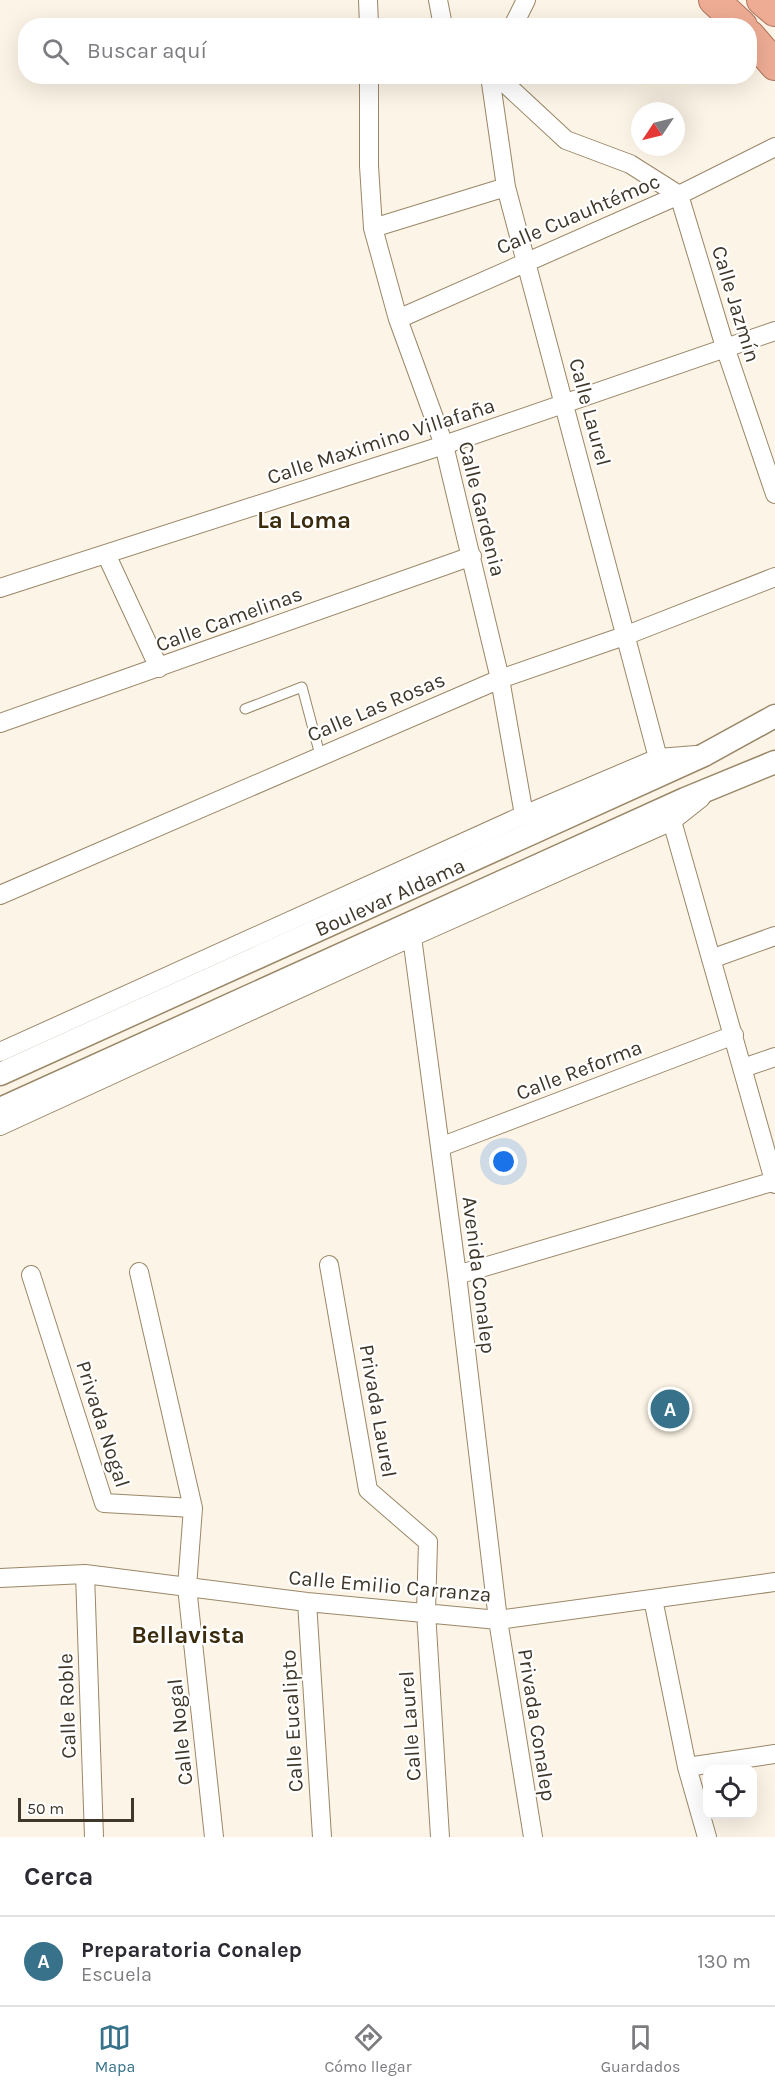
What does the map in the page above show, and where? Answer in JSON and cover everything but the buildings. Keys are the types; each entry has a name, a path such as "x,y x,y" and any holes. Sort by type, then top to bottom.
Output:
{"highway":[{"path":"762,0 775,11"},
{"path":"757,40 775,56"},
{"path":"757,43 775,65"}],"street":[{"path":"368,0 369,18"},
{"path":"438,0 441,18"},
{"path":"517,18 526,0"},
{"name":"Calle Gardenia","path":"369,84 369,166 373,228 398,319 444,445 500,680 524,815"},
{"name":"Calle Laurel","path":"491,84 506,187 658,758"},
{"path":"506,84 566,140 630,164 679,195"},
{"name":"Calle Cuauhtémoc","path":"398,319 526,260 679,195 775,147"},
{"path":"373,228 506,187"},
{"name":"Calle Jazmín","path":"679,195 725,347 775,494"},
{"name":"Calle Maximino Villafaña","path":"0,588 444,445 775,331"},
{"path":"106,554 159,668"},
{"name":"Calle Camelinas","path":"0,723 472,556"},
{"name":"Calle Las Rosas","path":"0,895 320,755 500,680 627,635 775,577"},
{"name":"Boulevar Aldama","path":"0,1074 704,755 775,716"},
{"path":"0,1052 524,815 658,758 704,755"},
{"name":"Boulevar Aldama","path":"0,1109 717,785 775,762"},
{"name":"Boulevar Aldama","path":"0,1126 412,937 672,821 717,785"},
{"path":"457,1275 775,1182 672,821"},
{"path":"711,959 775,936"},
{"name":"Avenida Conalep","path":"412,937 457,1275 498,1620"},
{"name":"Calle Reforma","path":"440,1147 734,1035"},
{"path":"743,1068 775,1057"},
{"name":"Privada Laurel","path":"329,1265 368,1490 428,1542 426,1612"},
{"path":"140,1272 193,1508 187,1587"},
{"name":"Privada Nogal","path":"31,1275 104,1503 193,1508"},
{"name":"Calle Emilio Carranza","path":"0,1578 85,1574 307,1602 498,1620 775,1582"},
{"name":"Calle Roble","path":"85,1574 94,1837"},
{"name":"Calle Nogal","path":"187,1587 214,1837"},
{"path":"653,1599 687,1767 708,1837"},
{"name":"Calle Eucalipto","path":"307,1602 321,1837"},
{"name":"Calle Laurel","path":"426,1612 440,1837"},
{"name":"Privada Conalep","path":"498,1620 533,1837"},
{"path":"687,1767 775,1754"}],"lane":[{"path":"245,708 302,687 320,755"}],"place":[{"name":"Preparatoria Conalep","path":"670,1409"}],"district":[{"name":"La Loma","path":"304,520"},
{"name":"Bellavista","path":"188,1635"}]}
